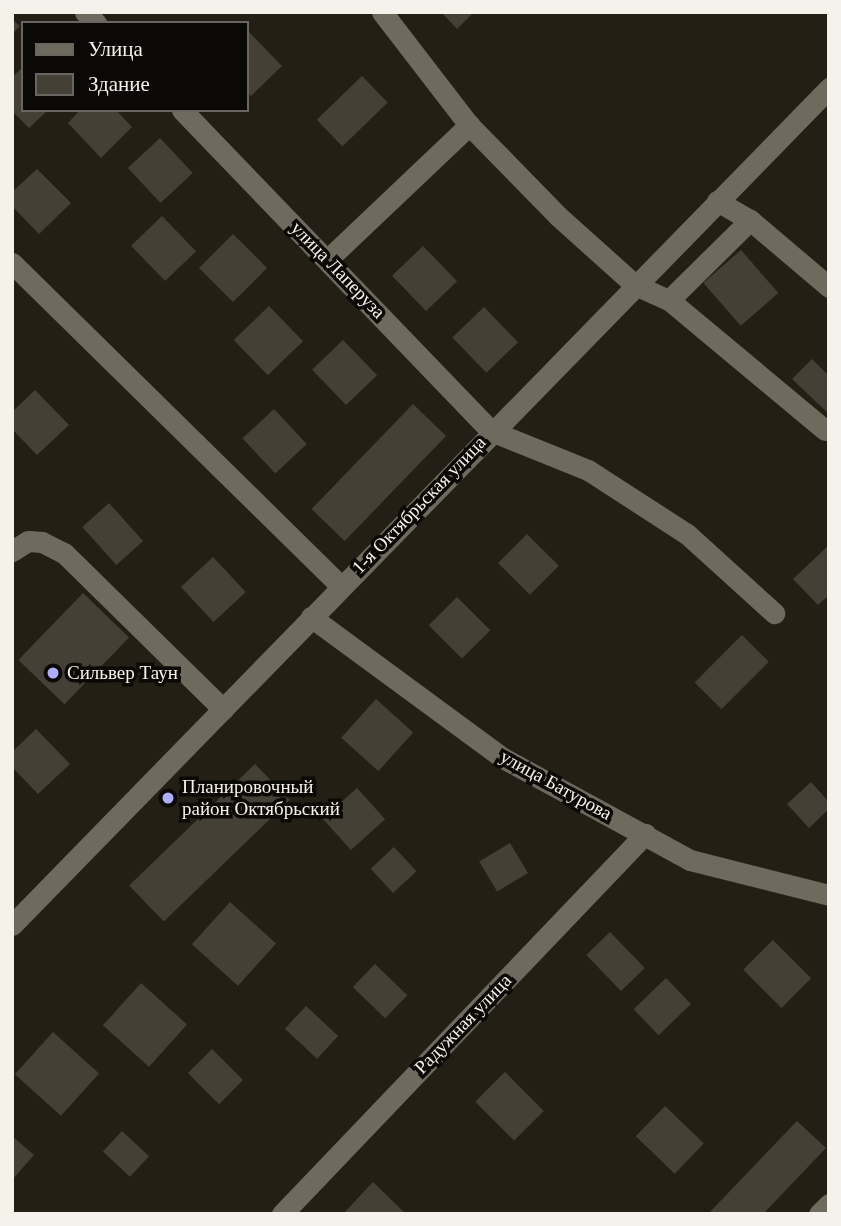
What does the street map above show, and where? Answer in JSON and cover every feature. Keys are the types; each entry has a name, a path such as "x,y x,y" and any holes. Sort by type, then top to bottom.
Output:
{"street":[{"path":"382,12 470,125 558,216 635,285 669,300 828,432"},
{"name":"1-я Октябрьская улица","path":"12,924 829,88"},
{"name":"улица Лаперуза","path":"184,112 491,431"},
{"path":"328,259 470,125"},
{"path":"717,201 750,220 829,287"},
{"path":"669,300 750,220"},
{"path":"12,263 341,586"},
{"path":"491,431 588,470 687,534 774,613"},
{"path":"12,551 28,541 42,542 64,553 223,709"},
{"name":"улица Батурова","path":"311,617 503,758 690,860 829,895"},
{"name":"Радужная улица","path":"282,1214 645,834"},
{"path":"819,1214 829,1204"}],"building":[{"path":"441,12 474,12 457,29"},
{"path":"12,19 20,26 12,34"},
{"path":"248,31 282,66 251,96 248,93"},
{"path":"21,69 21,112 46,112 29,128 12,111 12,77"},
{"path":"362,76 388,103 342,146 317,120"},
{"path":"78,112 118,112 132,127 101,158 68,123"},
{"path":"160,138 193,173 161,203 128,168"},
{"path":"37,169 71,203 39,234 12,206 12,192"},
{"path":"162,216 196,251 165,281 131,246"},
{"path":"233,234 267,268 233,302 199,268"},
{"path":"423,246 457,281 426,311 392,276"},
{"path":"741,250 778,293 741,326 703,283"},
{"path":"269,306 303,341 268,375 234,340"},
{"path":"484,307 518,342 486,373 452,338"},
{"path":"343,340 377,375 346,405 312,370"},
{"path":"812,359 829,376 827,412 792,379"},
{"path":"35,390 69,425 37,455 12,429 12,412"},
{"path":"413,404 446,436 345,541 312,509"},
{"path":"274,409 307,444 275,473 243,438"},
{"path":"109,503 143,541 116,565 82,527"},
{"path":"527,534 559,566 530,595 498,563"},
{"path":"829,545 829,595 818,605 793,579"},
{"path":"213,557 246,592 214,622 181,587"},
{"path":"83,593 129,637 64,704 18,660"},
{"path":"457,597 490,630 462,659 429,625"},
{"path":"742,635 769,662 721,709 695,682"},
{"path":"376,699 413,732 378,771 341,738"},
{"path":"36,729 70,764 38,794 12,767 12,752"},
{"path":"255,764 290,800 164,922 129,886"},
{"path":"811,782 829,802 829,809 809,828 787,804"},
{"path":"357,788 385,819 351,850 323,819"},
{"path":"510,843 528,873 497,892 479,862"},
{"path":"394,847 417,871 393,893 371,869"},
{"path":"230,902 276,943 238,986 192,944"},
{"path":"610,932 645,968 621,991 586,955"},
{"path":"773,940 811,978 781,1008 743,970"},
{"path":"375,964 407,995 385,1018 353,987"},
{"path":"666,978 691,1004 659,1035 634,1009"},
{"path":"141,983 187,1024 149,1067 103,1025"},
{"path":"306,1006 338,1036 317,1059 285,1029"},
{"path":"53,1032 99,1073 61,1116 15,1074"},
{"path":"212,1049 243,1080 219,1104 188,1073"},
{"path":"505,1072 544,1111 514,1141 475,1102"},
{"path":"665,1106 704,1144 675,1174 636,1136"},
{"path":"797,1121 826,1148 763,1214 708,1214"},
{"path":"122,1131 149,1156 130,1177 103,1151"},
{"path":"12,1136 34,1155 12,1180"},
{"path":"373,1182 406,1214 343,1214"}],"place":[{"name":"Сильвер Таун","path":"53,673"},
{"name":"Планировочный район Октябрьский","path":"168,798"}]}
